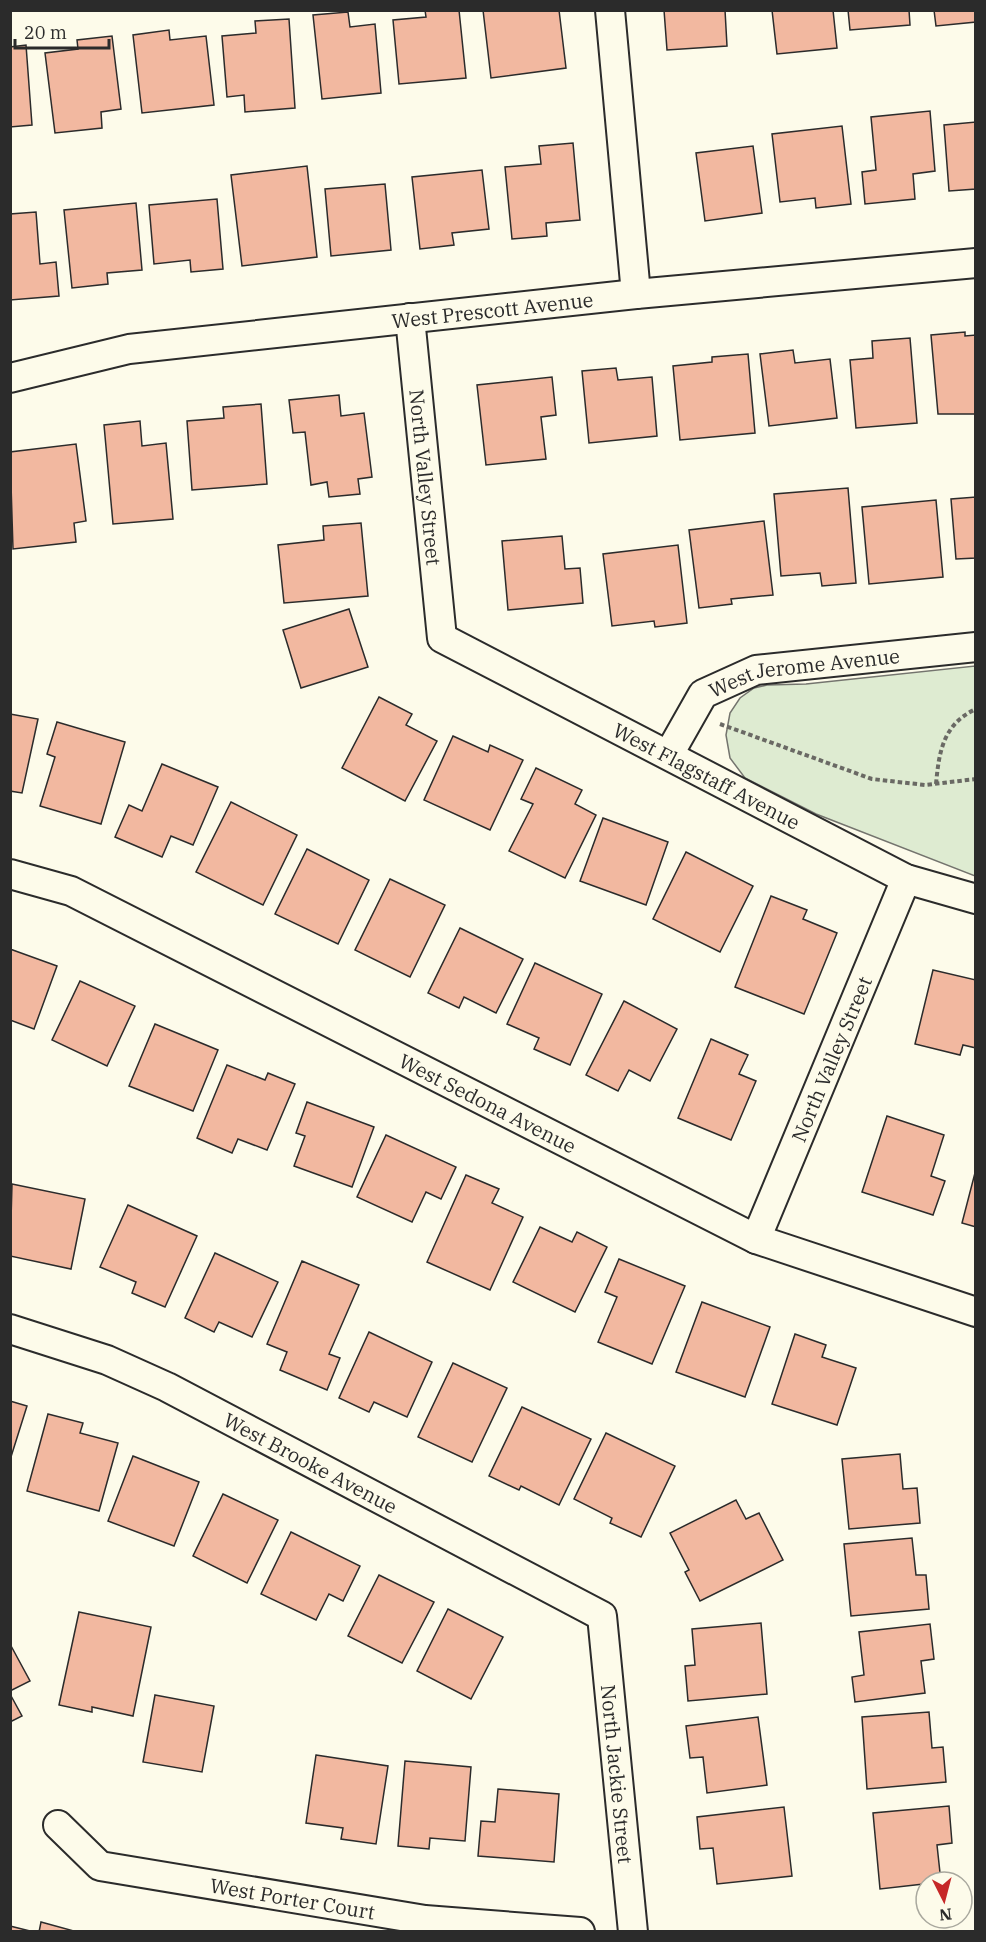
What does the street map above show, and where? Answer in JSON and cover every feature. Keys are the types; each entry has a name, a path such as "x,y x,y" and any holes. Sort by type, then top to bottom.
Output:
{"street":[{"path":"610,10 636,294"},
{"name":"West Prescott Avenue","path":"10,378 129,349 636,294 975,263"},
{"name":"North Valley Street","path":"410,318 442,638"},
{"name":"West Flagstaff Avenue","path":"442,638 906,879 975,899"},
{"name":"West Jerome Avenue","path":"669,754 703,694 756,670 975,648"},
{"name":"West Sedona Avenue","path":"10,874 71,891 756,1239 975,1312"},
{"name":"North Valley Street","path":"756,1239 906,879"},
{"name":"West Brooke Avenue","path":"10,1329 107,1360 167,1388 602,1616"},
{"name":"North Jackie Street","path":"602,1616 633,1932"},
{"name":"West Porter Court","path":"58,1825 100,1866 425,1920 580,1932"}],"path":[{"path":"936,784 943,739 963,714 975,709"},
{"path":"692,712 731,729 862,776 903,784 936,784 975,779"}],"green space":[{"path":"975,666 975,876 816,814 745,778 730,758 726,735 730,713 740,698 754,688"}],"building":[{"path":"425,10 459,10 466,78 399,84 393,20 426,17"},
{"path":"483,10 559,10 566,68 491,78"},
{"path":"664,10 725,10 727,46 667,50"},
{"path":"772,10 833,10 837,48 777,54"},
{"path":"848,10 909,10 910,25 850,30"},
{"path":"934,10 976,10 976,22 936,26"},
{"path":"348,12 350,27 375,24 381,93 322,99 313,15"},
{"path":"289,19 295,108 245,112 244,95 227,97 222,36 256,33 255,21"},
{"path":"169,30 170,40 206,36 214,105 142,113 133,35"},
{"path":"112,36 121,109 101,112 102,128 55,133 45,53 78,49 77,40"},
{"path":"26,45 32,125 10,127 10,47"},
{"path":"930,111 935,171 913,174 915,199 865,204 862,172 876,170 871,117"},
{"path":"976,122 976,189 949,191 944,125"},
{"path":"842,126 851,204 816,208 815,198 780,202 772,134"},
{"path":"573,143 580,220 546,223 547,236 512,239 505,167 541,164 539,146"},
{"path":"753,146 762,213 705,221 696,153"},
{"path":"307,166 317,257 242,266 231,175"},
{"path":"482,170 489,229 452,233 454,245 420,249 412,177"},
{"path":"385,184 391,250 331,256 325,189"},
{"path":"217,199 223,269 191,272 190,260 154,264 149,205"},
{"path":"136,203 142,270 107,273 108,284 72,288 64,210"},
{"path":"36,212 40,264 56,262 59,296 10,300 10,214"},
{"path":"965,332 965,336 976,335 976,414 938,414 931,335"},
{"path":"910,338 917,423 856,428 850,360 873,358 872,341"},
{"path":"793,350 795,363 830,359 837,418 769,426 760,354"},
{"path":"748,354 755,433 680,440 673,366 712,362 712,357"},
{"path":"616,368 618,380 652,377 657,436 589,443 582,371"},
{"path":"552,377 556,415 541,417 546,459 486,465 477,385"},
{"path":"339,395 341,416 364,413 372,477 358,479 360,494 329,497 327,482 311,485 305,432 293,433 289,400"},
{"path":"261,404 267,484 192,490 187,421 224,418 223,407"},
{"path":"140,421 142,446 166,443 173,519 113,524 104,425"},
{"path":"76,444 86,521 74,523 76,542 13,549 10,452"},
{"path":"848,488 856,583 822,586 820,573 781,576 774,494"},
{"path":"976,497 976,558 956,559 951,499"},
{"path":"936,500 943,577 869,584 862,507"},
{"path":"764,521 773,595 731,599 732,604 699,608 689,530"},
{"path":"361,523 368,596 284,603 278,545 324,540 323,526"},
{"path":"562,536 565,569 580,568 583,603 508,610 502,541"},
{"path":"678,545 687,623 655,627 654,621 612,626 603,554"},
{"path":"349,609 368,667 301,688 283,630"},
{"path":"379,697 412,714 406,725 437,741 405,801 342,768"},
{"path":"10,714 38,719 22,793 10,791"},
{"path":"57,722 125,742 101,824 40,806 55,757 47,754"},
{"path":"453,736 488,752 490,745 523,760 490,830 424,800"},
{"path":"162,764 218,787 193,845 171,836 162,857 115,837 129,805 142,811"},
{"path":"536,768 582,790 575,804 596,815 565,878 509,851 533,804 521,799"},
{"path":"231,802 297,835 263,905 196,872"},
{"path":"603,818 668,842 646,905 580,881"},
{"path":"307,849 369,880 338,944 275,914"},
{"path":"686,852 753,886 720,952 653,919"},
{"path":"390,879 445,905 410,977 355,950"},
{"path":"771,896 807,910 803,919 837,933 804,1014 735,987"},
{"path":"460,928 523,959 496,1013 464,997 459,1008 428,993"},
{"path":"10,949 57,966 34,1029 10,1020"},
{"path":"535,963 602,994 570,1065 534,1049 539,1038 507,1024"},
{"path":"933,970 976,980 976,1048 963,1045 960,1055 915,1044"},
{"path":"80,981 135,1006 107,1066 52,1040"},
{"path":"624,1001 677,1029 650,1081 629,1070 618,1091 586,1075"},
{"path":"155,1024 218,1050 193,1111 129,1086"},
{"path":"711,1039 748,1055 739,1074 756,1081 731,1140 678,1118"},
{"path":"227,1065 265,1080 268,1073 295,1084 267,1150 238,1139 232,1153 197,1138"},
{"path":"307,1102 374,1127 352,1187 294,1166 305,1136 296,1133"},
{"path":"887,1116 944,1135 931,1176 945,1181 933,1215 862,1192"},
{"path":"386,1135 456,1167 441,1199 426,1192 412,1222 357,1197"},
{"path":"976,1169 976,1227 962,1223"},
{"path":"466,1175 499,1189 492,1203 523,1217 490,1290 427,1262"},
{"path":"12,1184 85,1199 71,1269 10,1256"},
{"path":"128,1205 197,1236 165,1307 132,1293 136,1282 100,1267"},
{"path":"540,1227 572,1242 577,1232 607,1247 575,1312 513,1282"},
{"path":"215,1253 278,1282 252,1337 219,1322 214,1332 185,1318"},
{"path":"619,1259 685,1286 652,1364 598,1342 617,1297 605,1292"},
{"path":"302,1261 359,1285 329,1354 340,1358 327,1390 280,1370 287,1352 267,1344"},
{"path":"702,1302 770,1327 745,1397 676,1372"},
{"path":"369,1332 432,1362 407,1417 374,1402 369,1412 339,1398"},
{"path":"795,1334 826,1345 822,1357 856,1368 837,1425 772,1404"},
{"path":"453,1363 507,1388 472,1462 418,1437"},
{"path":"10,1401 27,1406 10,1460"},
{"path":"522,1407 591,1439 559,1505 521,1486 519,1490 489,1476"},
{"path":"48,1414 83,1423 80,1433 118,1443 99,1511 27,1491"},
{"path":"606,1433 675,1466 641,1537 610,1523 612,1518 574,1499"},
{"path":"900,1454 903,1489 917,1488 920,1523 849,1529 842,1459"},
{"path":"133,1456 199,1482 174,1546 108,1521"},
{"path":"223,1494 278,1520 247,1583 193,1556"},
{"path":"736,1500 746,1519 759,1513 783,1560 700,1601 685,1572 689,1570 670,1533"},
{"path":"291,1532 360,1566 343,1601 329,1594 316,1620 261,1594"},
{"path":"912,1538 916,1575 926,1575 929,1609 851,1616 844,1544"},
{"path":"379,1575 434,1602 402,1663 348,1636"},
{"path":"448,1609 503,1637 471,1699 417,1671"},
{"path":"79,1612 151,1627 133,1716 92,1707 92,1712 59,1705"},
{"path":"761,1623 767,1694 688,1701 685,1666 695,1665 692,1629"},
{"path":"930,1624 934,1659 921,1661 925,1693 855,1702 852,1677 864,1675 859,1632"},
{"path":"10,1644 30,1681 10,1691"},
{"path":"10,1694 22,1716 10,1722"},
{"path":"155,1695 214,1706 202,1772 143,1762"},
{"path":"929,1712 932,1748 943,1747 946,1782 867,1789 862,1717"},
{"path":"758,1717 767,1785 707,1793 703,1757 690,1758 686,1726"},
{"path":"316,1755 388,1766 376,1844 341,1839 343,1828 306,1823"},
{"path":"405,1761 471,1767 465,1841 430,1838 429,1849 398,1846"},
{"path":"498,1789 559,1794 554,1862 478,1856 481,1821 495,1822"},
{"path":"949,1806 952,1843 937,1845 940,1870 914,1870 914,1885 880,1889 873,1813"},
{"path":"784,1807 792,1876 717,1884 713,1848 700,1849 697,1817"},
{"path":"41,1922 74,1931 74,1932 39,1932"},
{"path":"10,1926 34,1932 10,1932"}]}
